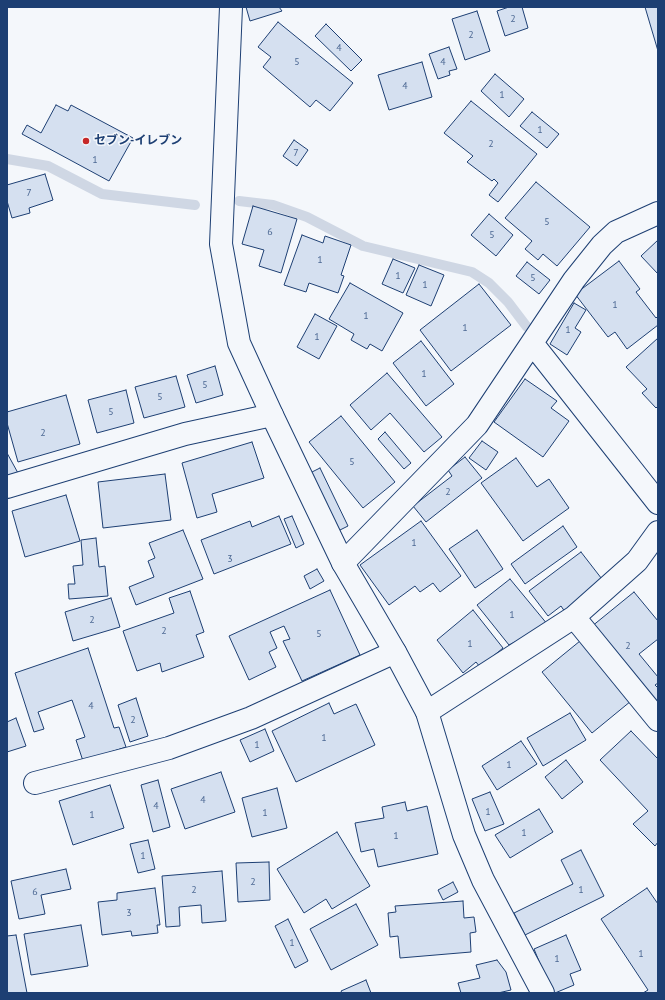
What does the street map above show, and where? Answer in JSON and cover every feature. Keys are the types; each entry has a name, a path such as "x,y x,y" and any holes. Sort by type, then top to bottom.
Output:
{"main road":[{"path":"231,7 221,244 239,343 343,563 395,652 427,712 464,835 483,880 543,993"},
{"path":"343,563 477,425 574,280 602,244 616,232 658,213"},
{"path":"532,344 658,503"},
{"path":"7,487 185,434 272,415"},
{"path":"427,712 574,617 637,561 658,532"},
{"path":"574,617 658,720"},
{"path":"35,783 169,748 251,718 395,652"}],"building":[{"path":"246,7 279,7 282,11 250,21"},
{"path":"509,7 522,7 528,28 505,36 497,11"},
{"path":"645,7 658,7 658,51"},
{"path":"477,11 490,51 465,60 452,19"},
{"path":"278,22 353,83 330,111 316,100 310,107 263,67 271,57 258,47"},
{"path":"326,24 362,60 351,71 315,36"},
{"path":"449,47 457,69 449,71 450,75 438,79 429,54"},
{"path":"422,62 432,97 389,110 378,75"},
{"path":"495,74 524,99 509,117 481,91"},
{"path":"471,101 537,154 498,202 489,195 498,183 494,179 492,181 467,162 473,156 444,133"},
{"path":"56,105 68,111 71,105 133,138 109,181 22,134 27,125 41,133"},
{"path":"532,112 559,134 547,148 520,126"},
{"path":"294,140 308,150 297,166 283,156"},
{"path":"45,174 53,200 29,208 30,213 12,218 7,201 7,185"},
{"path":"536,182 590,227 557,266 543,254 538,260 525,249 532,241 505,218"},
{"path":"253,206 297,219 281,273 259,266 264,250 242,244"},
{"path":"489,214 513,235 496,256 471,235"},
{"path":"302,235 323,243 325,236 351,245 341,275 344,276 338,293 309,283 306,292 284,285"},
{"path":"658,240 658,274 641,256"},
{"path":"393,259 415,268 403,293 382,284"},
{"path":"619,261 640,289 636,292 656,318 658,316 658,325 627,349 615,332 608,337 575,294"},
{"path":"527,262 550,280 539,294 516,276"},
{"path":"419,265 444,275 431,306 406,295"},
{"path":"350,283 403,313 382,351 370,344 367,349 351,340 354,334 329,319"},
{"path":"479,284 511,325 451,371 420,330"},
{"path":"574,303 586,310 575,328 581,332 567,355 550,344"},
{"path":"315,314 337,326 319,359 297,347"},
{"path":"658,338 658,406 656,408 642,393 647,389 626,367"},
{"path":"421,341 454,384 426,406 393,363"},
{"path":"215,366 223,395 196,403 187,375"},
{"path":"387,373 442,437 424,452 390,413 371,430 350,405"},
{"path":"176,376 185,407 144,418 135,387"},
{"path":"525,379 557,401 551,408 569,421 543,457 494,422"},
{"path":"126,390 134,423 97,433 88,400"},
{"path":"66,395 80,444 18,462 7,423 7,412"},
{"path":"341,416 395,482 363,508 309,442"},
{"path":"385,432 411,463 404,469 378,439"},
{"path":"482,441 498,452 486,470 469,458"},
{"path":"252,442 264,478 212,494 217,512 197,518 182,463"},
{"path":"7,453 18,473 7,478"},
{"path":"465,457 482,478 426,522 413,506 452,476 448,470"},
{"path":"516,458 537,487 549,479 569,508 523,541 481,483"},
{"path":"320,468 348,526 338,531 310,473"},
{"path":"165,474 171,520 103,528 98,482"},
{"path":"66,495 80,541 25,557 12,511"},
{"path":"279,516 291,544 214,574 201,540 250,521 252,527"},
{"path":"292,516 304,544 296,548 284,519"},
{"path":"421,521 461,576 440,592 433,583 420,592 415,586 389,605 360,565"},
{"path":"563,526 577,547 525,584 511,564"},
{"path":"183,530 203,579 136,605 129,587 154,577 148,561 155,558 149,543"},
{"path":"477,530 503,569 475,588 449,549"},
{"path":"96,538 99,567 105,566 108,596 69,599 68,584 75,584 73,566 83,565 81,540"},
{"path":"581,552 605,583 565,612 561,606 548,616 529,591"},
{"path":"317,569 324,581 310,589 304,576"},
{"path":"510,579 548,625 509,645 477,605"},
{"path":"330,590 360,655 302,681 283,641 290,639 284,626 270,632 277,648 269,652 276,667 249,680 229,636"},
{"path":"190,591 204,632 196,635 204,657 162,672 160,663 137,671 123,631 174,613 169,598"},
{"path":"634,592 658,621 658,639 639,654 658,677 658,683 655,685 658,688 658,709 591,627"},
{"path":"111,598 120,627 73,641 65,612"},
{"path":"473,610 503,648 480,667 476,662 463,673 437,640"},
{"path":"580,641 631,701 592,733 542,672"},
{"path":"88,648 114,728 119,727 126,747 83,761 76,740 85,737 72,700 38,712 44,729 34,732 15,673"},
{"path":"136,698 148,736 130,742 118,705"},
{"path":"329,703 334,714 356,704 375,745 296,782 272,731"},
{"path":"570,713 586,740 543,766 527,738"},
{"path":"16,718 26,746 7,752 7,722"},
{"path":"265,729 274,751 250,762 240,740"},
{"path":"631,731 658,759 658,842 655,846 633,824 648,811 600,760"},
{"path":"521,741 537,764 497,790 482,766"},
{"path":"566,760 583,782 562,799 545,777"},
{"path":"221,772 235,812 185,829 171,789"},
{"path":"158,780 170,827 153,832 141,785"},
{"path":"110,785 124,828 73,845 59,801"},
{"path":"277,788 287,828 252,837 242,798"},
{"path":"490,792 504,824 485,831 472,799"},
{"path":"405,802 407,811 427,806 438,854 378,867 374,849 361,852 355,823 384,818 382,807"},
{"path":"539,809 553,832 510,858 495,835"},
{"path":"337,832 370,886 332,909 326,899 304,913 277,869"},
{"path":"148,840 155,869 138,873 130,844"},
{"path":"581,850 604,896 525,935 514,913 573,884 561,860"},
{"path":"269,862 270,900 238,902 236,863"},
{"path":"66,869 71,889 41,895 45,914 19,919 11,881"},
{"path":"222,871 226,921 202,923 201,905 179,907 180,926 166,927 162,876"},
{"path":"453,882 458,892 443,900 438,890"},
{"path":"155,888 160,925 157,925 158,933 132,936 131,931 102,935 98,902 117,900 117,893"},
{"path":"647,888 658,904 658,993 643,993 648,990 601,919"},
{"path":"463,901 464,918 474,917 476,932 470,933 471,952 400,958 398,936 390,937 388,913 396,912 395,906"},
{"path":"356,904 378,945 331,970 310,929"},
{"path":"288,919 308,961 295,968 275,926"},
{"path":"81,925 88,966 31,975 24,934"},
{"path":"16,935 27,993 7,993 7,936"},
{"path":"566,935 581,970 570,974 574,985 552,993 534,949"},
{"path":"497,960 506,972 511,990 498,993 461,993 458,983 480,978 476,965"},
{"path":"366,980 371,993 342,993 341,991"}],"waterway":[{"path":"7,159 48,166 102,194 195,205"},
{"path":"239,201 273,205 307,217 363,246 472,272 489,283 508,302 527,327"}],"place":[{"name":"セブン-イレブン","path":"86,141"}]}
